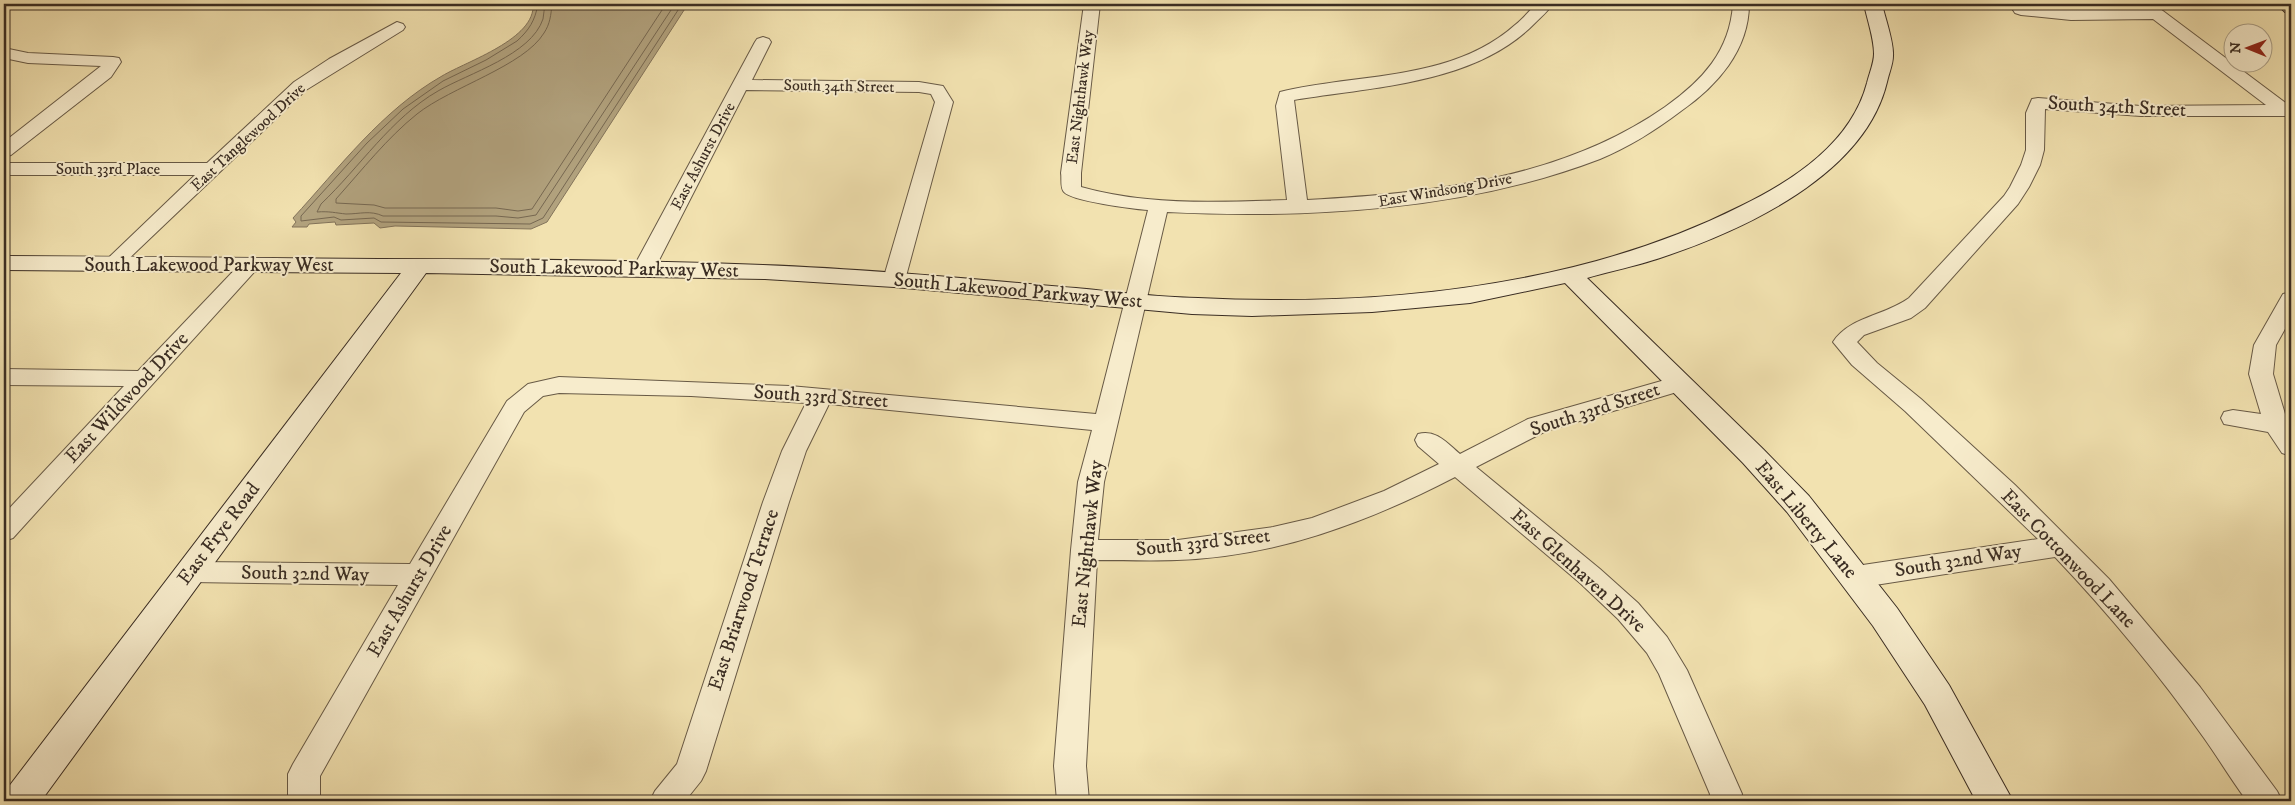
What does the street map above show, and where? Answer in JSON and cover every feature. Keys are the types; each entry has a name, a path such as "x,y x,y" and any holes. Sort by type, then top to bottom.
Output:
{"highway":[{"path":"2286,4 2291,8"}],"street":[{"name":"East Nighthawk Way","path":"1072,190 1071,173 1092,4"},
{"path":"1189,4 1267,4"},
{"path":"1298,207 1284,106 1286,96 1368,85 1403,78 1459,62 1502,42 1525,26 1544,4"},
{"name":"East Windsong Drive","path":"1072,190 1095,198 1159,204 1222,208 1298,207 1370,204 1469,189 1524,176 1574,162 1602,150 1655,123 1676,109 1706,84 1722,64 1739,26 1741,4"},
{"name":"South Lakewood Parkway West","path":"4,263 765,272 894,280 1135,301 1252,308 1362,305 1470,295 1570,275 1652,253 1724,224 1781,195 1823,165 1853,133 1872,102 1884,55 1873,4"},
{"path":"2143,4 2288,113"},
{"path":"2022,10 2071,15 2157,14"},
{"name":"East Tanglewood Drive","path":"112,264 300,86 397,27"},
{"name":"East Ashurst Drive","path":"643,270 763,42"},
{"path":"4,53 28,58 113,62 105,73 4,151"},
{"name":"South 34th Street","path":"740,85 919,87 937,90 944,102 894,280"},
{"name":"South 34th Street","path":"1844,342 1856,330 1903,313 1917,303 2011,200 2022,184 2033,158 2036,142 2034,112 2038,103 2141,111 2288,113"},
{"name":"South 33rd Place","path":"4,168 213,169"},
{"name":"East Nighthawk Way","path":"1073,801 1070,766 1084,550 1091,482 1159,204"},
{"name":"East Wildwood Drive","path":"4,531 250,265"},
{"name":"East Frye Road","path":"20,801 418,267"},
{"name":"East Liberty Lane","path":"1570,275 1798,504 1885,617 1937,695 1996,801"},
{"path":"2291,299 2281,339 2265,345 2261,374 2276,425 2291,447"},
{"name":"East Cottonwood Lane","path":"1844,342 1859,362 1943,433 2061,546 2156,653 2209,720 2251,784 2266,801"},
{"path":"4,378 145,379"},
{"name":"South 33rd Street","path":"1084,550 1178,550 1273,537 1354,514 1393,498 1537,425 1679,384"},
{"name":"South 33rd Street","path":"536,389 559,385 666,387 821,396 1105,422"},
{"name":"East Ashurst Drive","path":"304,801 304,774 515,407 536,389"},
{"name":"East Briarwood Terrace","path":"666,801 690,771 776,502 794,451 821,396"},
{"path":"2233,418 2276,425"},
{"path":"1427,440 1458,465"},
{"name":"East Glenhaven Drive","path":"1458,465 1596,582 1628,611 1657,645 1672,670 1726,794 1725,801"},
{"name":"South 32nd Way","path":"1856,577 2061,546"},
{"name":"South 32nd Way","path":"190,572 420,575"}],"water":[{"path":"533,4 688,4 547,222 531,229 395,226 380,228 374,223 336,225 335,222 309,224 307,227 292,227 296,222 293,218 362,141 381,123 420,90 512,38 524,28 531,17"}]}
